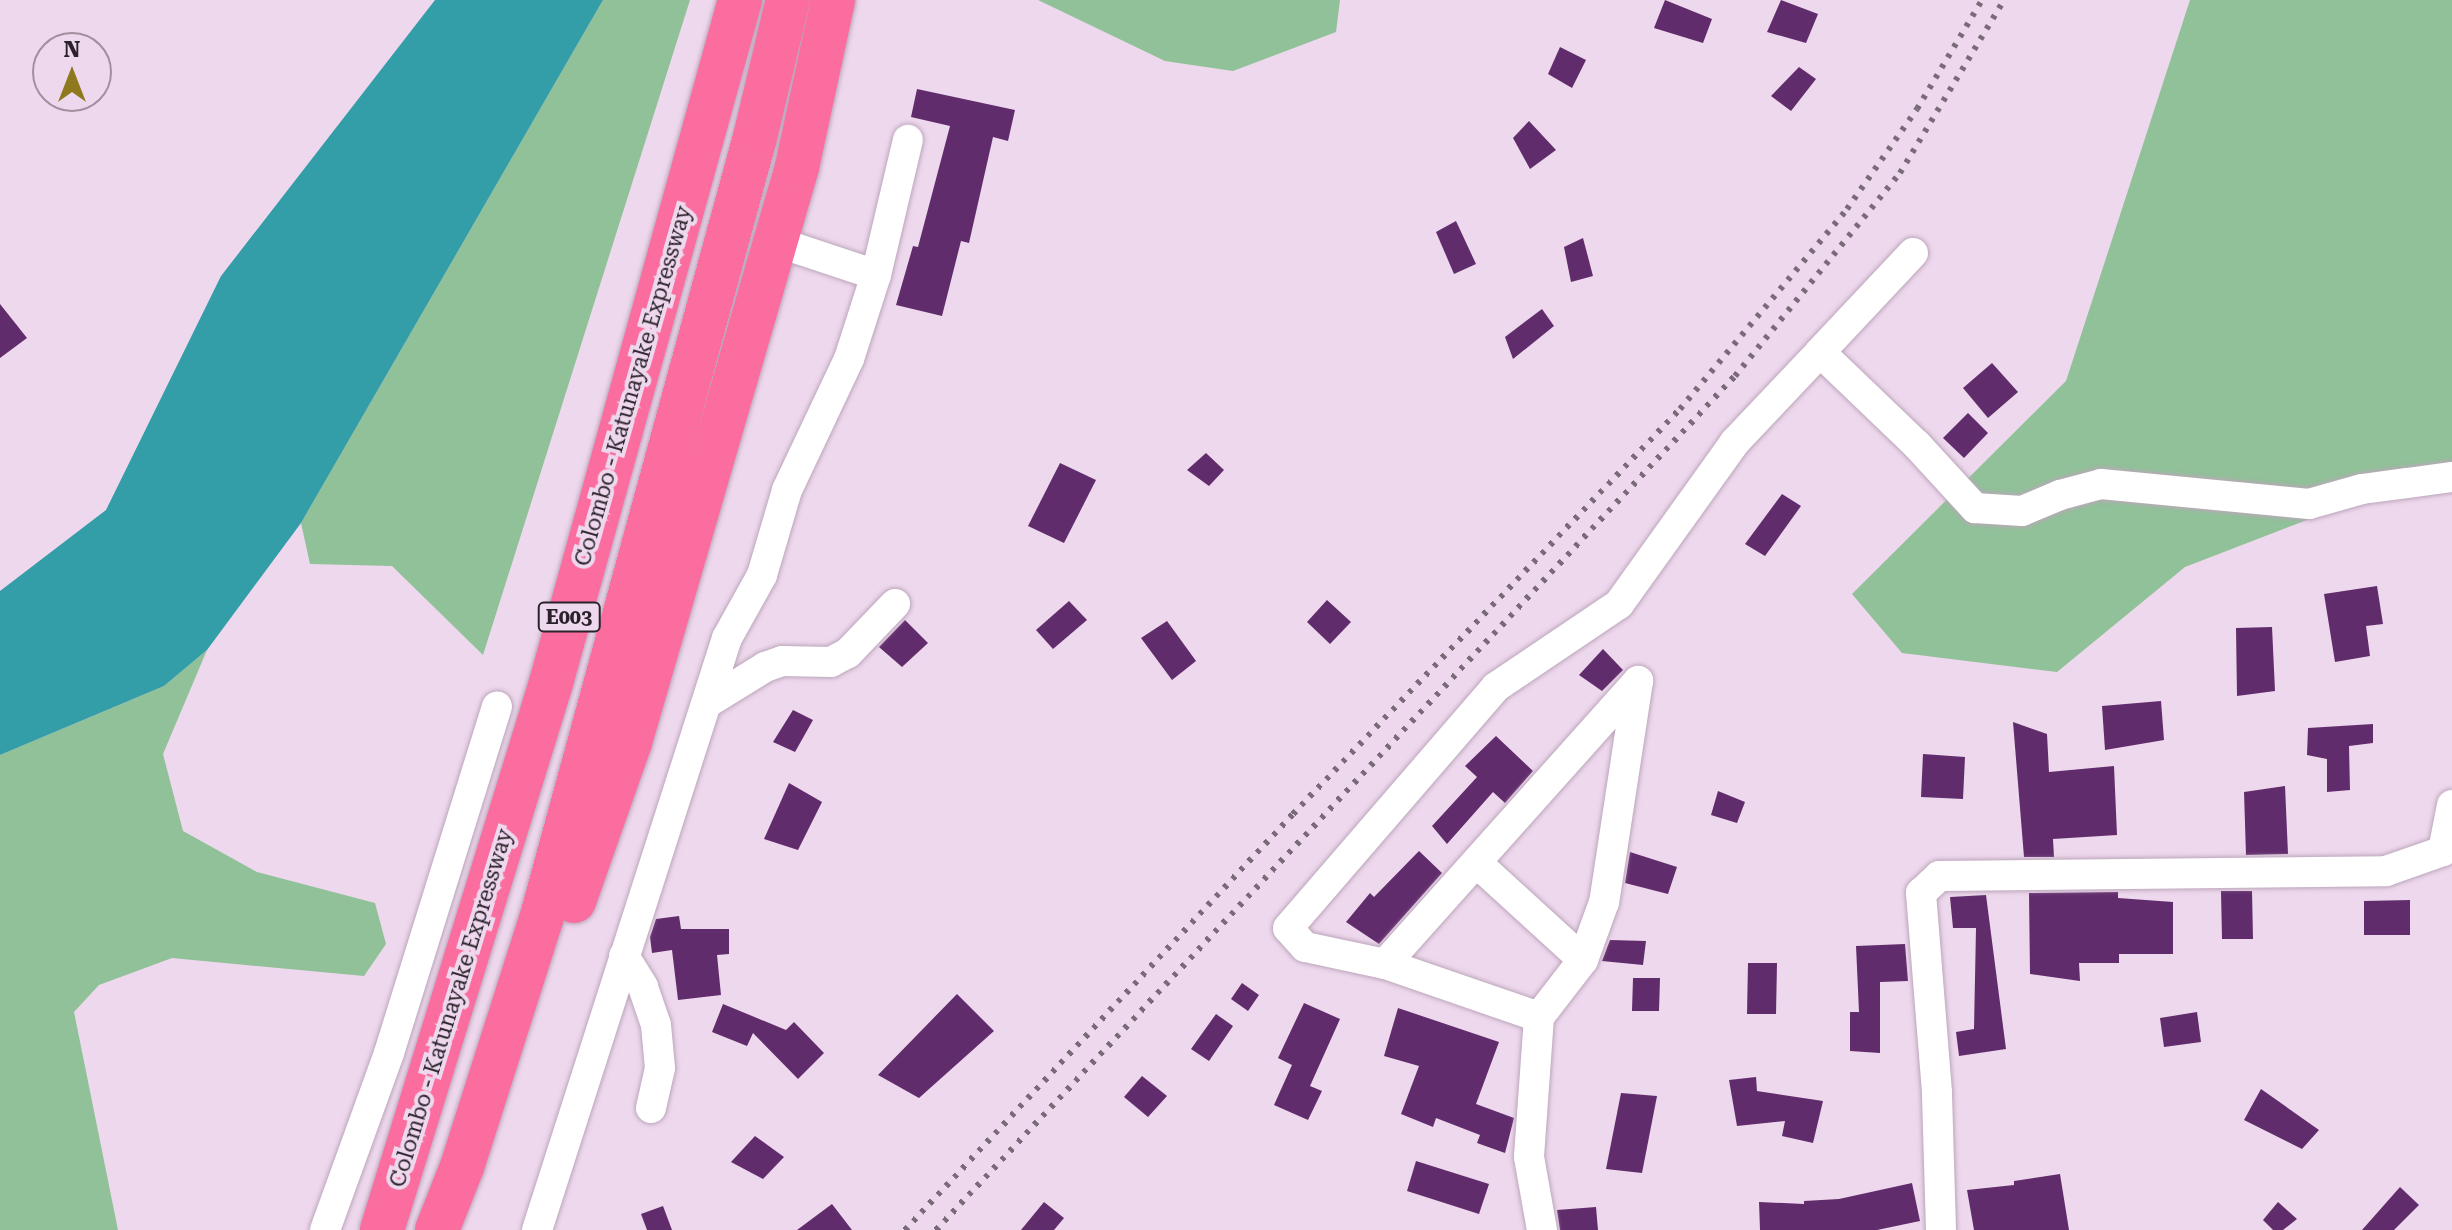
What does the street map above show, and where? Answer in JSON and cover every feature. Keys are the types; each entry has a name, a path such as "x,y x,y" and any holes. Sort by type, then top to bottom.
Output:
{"highway":[{"name":"Colombo - Katunayake Expressway","path":"382,1230 551,683 740,0"},
{"name":"E003","path":"437,1230 453,1190 541,920 755,137 788,0"},
{"path":"491,1075 569,864 773,161 809,0"},
{"path":"453,1190 538,1003 630,742 797,167 833,0"},
{"path":"561,940 644,747 721,521 795,248 852,0"}],"street":[{"path":"537,1230 727,638 762,575 787,490 849,359 876,275 908,140"},
{"path":"795,248 876,275"},
{"path":"1539,1017 1385,964 1305,947 1288,928 1496,687 1619,604 1735,442 1913,253"},
{"path":"1820,352 1898,427 1975,508 2022,511 2060,495 2101,484 2309,504 2362,489 2452,477"},
{"path":"707,703 765,667 782,661 831,662 848,653 895,604"},
{"path":"1385,964 1478,864 1638,681 1604,902 1583,960 1539,1017 1529,1157 1542,1230"},
{"path":"325,1230 389,1053 497,706"},
{"path":"1941,1230 1937,1092 1921,893 1939,876 2386,871 2443,851 2452,805"},
{"path":"1478,864 1583,960"},
{"path":"624,956 643,987 656,1025 660,1068 651,1108"}],"green space":[{"path":"603,0 690,0 483,655 392,566 310,564 301,523"},
{"path":"1038,0 1340,0 1336,32 1233,71 1165,61"},
{"path":"2190,0 2452,0 2452,484 2385,490 2185,567 2057,672 1902,653 1852,594 2066,381"},
{"path":"207,650 163,754 183,831 257,872 375,903 386,944 364,976 172,958 99,985 74,1012 118,1230 0,1230 0,755 164,686"}],"water":[{"path":"435,0 603,0 301,523 207,650 164,686 0,755 0,591 106,510 221,276"}],"building":[{"path":"1665,0 1712,19 1703,43 1654,28"},
{"path":"1781,0 1818,14 1806,43 1767,32"},
{"path":"1560,47 1586,60 1572,88 1548,74"},
{"path":"1799,67 1816,79 1791,111 1771,96"},
{"path":"917,89 1015,110 1008,141 993,137 969,243 961,241 942,316 896,305 913,246 918,247 950,126 911,117"},
{"path":"1529,121 1556,150 1530,169 1513,138"},
{"path":"1456,221 1476,264 1454,274 1436,232"},
{"path":"1583,238 1593,276 1571,282 1564,247"},
{"path":"0,304 27,338 0,358"},
{"path":"1542,309 1554,326 1513,359 1505,337"},
{"path":"1992,363 2018,392 1988,418 1963,388"},
{"path":"1968,413 1988,433 1964,458 1943,438"},
{"path":"1206,453 1224,470 1209,486 1187,470"},
{"path":"1060,463 1096,480 1064,543 1028,526"},
{"path":"1782,494 1801,506 1765,556 1745,544"},
{"path":"2377,586 2383,624 2366,626 2370,656 2335,662 2324,594"},
{"path":"1327,600 1351,622 1330,644 1307,622"},
{"path":"1069,601 1087,620 1053,649 1036,630"},
{"path":"905,620 928,643 902,667 879,647"},
{"path":"1167,621 1196,661 1172,680 1141,638"},
{"path":"2272,627 2275,691 2237,696 2236,628"},
{"path":"1603,649 1623,670 1602,691 1579,675"},
{"path":"2161,701 2164,740 2105,750 2102,706"},
{"path":"793,710 813,720 795,752 773,742"},
{"path":"2013,722 2047,734 2049,772 2114,766 2117,835 2053,839 2054,857 2024,857"},
{"path":"2373,724 2373,743 2349,746 2350,790 2327,792 2327,759 2307,755 2308,728"},
{"path":"1496,736 1533,771 1505,803 1493,792 1447,844 1432,826 1477,777 1465,766"},
{"path":"1923,754 1965,757 1963,799 1921,797"},
{"path":"789,783 822,802 798,850 764,839"},
{"path":"2285,786 2288,854 2246,855 2244,792"},
{"path":"1718,791 1745,802 1737,823 1711,815"},
{"path":"1419,851 1442,873 1379,944 1346,922 1370,893 1374,897"},
{"path":"1630,852 1677,867 1668,894 1625,883"},
{"path":"2221,891 2252,891 2253,939 2222,939"},
{"path":"2118,892 2118,898 2173,902 2173,954 2119,954 2119,963 2079,963 2080,981 2030,974 2029,893"},
{"path":"1986,895 2006,1049 1959,1056 1956,1032 1974,1029 1976,928 1953,928 1950,897"},
{"path":"2410,900 2410,935 2364,935 2364,901"},
{"path":"679,916 681,929 729,929 729,954 717,955 721,995 678,1000 672,950 652,953 650,937 656,919"},
{"path":"1610,940 1646,941 1643,965 1602,961"},
{"path":"1905,944 1908,981 1880,982 1880,1053 1850,1051 1850,1012 1859,1012 1856,946"},
{"path":"1748,963 1777,963 1776,1014 1747,1014"},
{"path":"1633,978 1660,978 1659,1011 1632,1011"},
{"path":"1242,983 1259,995 1248,1011 1231,999"},
{"path":"957,994 994,1031 919,1098 878,1075"},
{"path":"1304,1003 1340,1019 1310,1086 1322,1091 1308,1120 1274,1105 1292,1065 1278,1058"},
{"path":"723,1004 786,1030 794,1022 824,1053 798,1079 753,1033 747,1046 712,1032"},
{"path":"1398,1008 1499,1042 1476,1104 1514,1118 1505,1153 1477,1143 1480,1135 1436,1118 1433,1127 1401,1114 1419,1066 1384,1056"},
{"path":"2197,1012 2201,1042 2164,1047 2160,1018"},
{"path":"1216,1014 1233,1026 1209,1061 1191,1049"},
{"path":"1142,1076 1167,1096 1148,1117 1124,1097"},
{"path":"1756,1077 1757,1091 1823,1101 1813,1143 1782,1136 1785,1121 1737,1126 1729,1080"},
{"path":"2261,1089 2319,1130 2302,1149 2244,1120"},
{"path":"1621,1093 1657,1096 1642,1173 1606,1169"},
{"path":"755,1136 784,1157 763,1179 731,1162"},
{"path":"1416,1161 1489,1184 1479,1214 1407,1191"},
{"path":"2060,1174 2069,1230 1974,1230 1967,1190 2014,1185 2014,1181"},
{"path":"1912,1183 1920,1221 1877,1230 1760,1230 1759,1202 1804,1204 1804,1201 1839,1199"},
{"path":"2400,1187 2419,1205 2394,1230 2362,1230"},
{"path":"1044,1202 1064,1218 1054,1230 1021,1230"},
{"path":"2278,1202 2297,1219 2283,1230 2273,1230 2263,1220"},
{"path":"832,1204 852,1230 797,1230"},
{"path":"663,1206 672,1230 647,1230 641,1214"},
{"path":"1596,1207 1598,1230 1560,1230 1557,1210"}],"railway":[{"path":"905,1230 1293,814 1680,409 1847,209 1917,109 1982,0"},
{"path":"936,1230 1735,376 1900,173 2004,0"}]}
